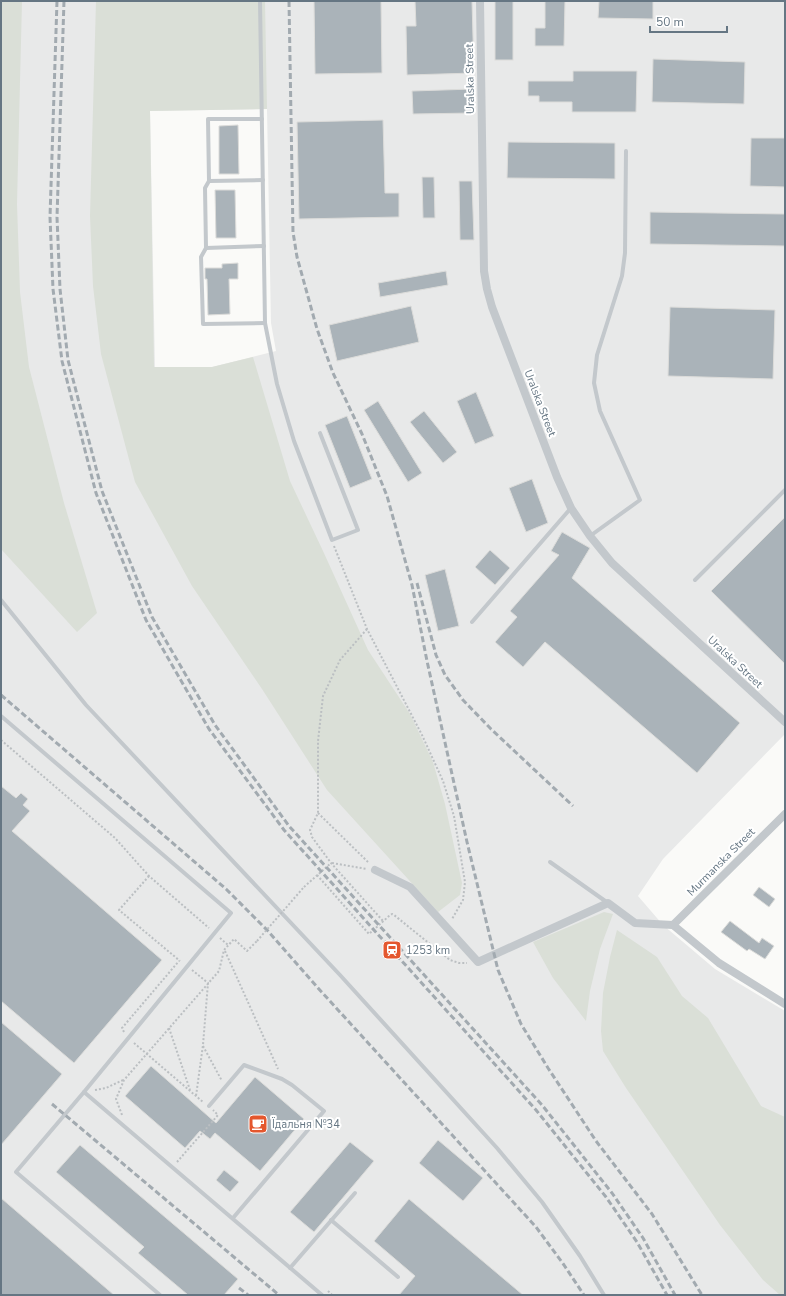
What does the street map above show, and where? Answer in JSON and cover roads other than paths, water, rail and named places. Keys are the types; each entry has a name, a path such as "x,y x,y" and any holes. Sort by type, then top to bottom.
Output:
{"street":[{"name":"Uralska Street","path":"480,1 484,263 487,289 492,307 557,477 571,508 590,536 612,563 785,722"},
{"name":"Murmanska Street","path":"673,925 785,814"},
{"path":"375,870 410,887 478,962 608,903 635,923 673,925 718,963 785,1004"}],"lane":[{"path":"260,1 265,323 278,384 294,441 332,540 358,530 320,433"},
{"path":"262,119 208,120 209,181 205,188 206,248 201,256 203,324 265,323"},
{"path":"590,536 640,500 600,411 594,383 597,355 622,276 624,260 626,151"},
{"path":"209,181 263,180"},
{"path":"206,248 264,246"},
{"path":"695,580 785,490"},
{"path":"472,622 571,508"},
{"path":"1,600 86,705 340,975 497,1148 542,1202 580,1256 604,1295"},
{"path":"1,716 231,913 84,1092 16,1172 160,1295"},
{"path":"550,862 608,903"},
{"path":"209,1106 244,1065 282,1079 292,1085 324,1111 233,1218"},
{"path":"84,1092 322,1295"},
{"path":"290,1268 355,1193"},
{"path":"331,1220 398,1277"}],"railway":[{"path":"57,1 50,217 53,289 62,361 96,493 146,620 209,729 284,830 536,1110 606,1197 637,1242 667,1295"},
{"path":"64,1 57,217 60,289 68,360 102,491 152,617 215,725 289,826 542,1105 612,1193 643,1238 675,1295"},
{"path":"289,1 293,232 297,257 317,329 333,373 362,434 387,496 412,585 427,661 467,842 498,970 521,1024 548,1068 596,1141 652,1214 702,1295"},
{"path":"417,583 436,655 445,675 463,700 491,729 573,806"},
{"path":"1,695 226,889 268,931 536,1227 584,1295"},
{"path":"52,1104 279,1295"},
{"path":"239,1288 248,1295"}],"place":[{"name":"1253 km","path":"392,950"},
{"name":"Їдальня №34","path":"258,1124"}]}
